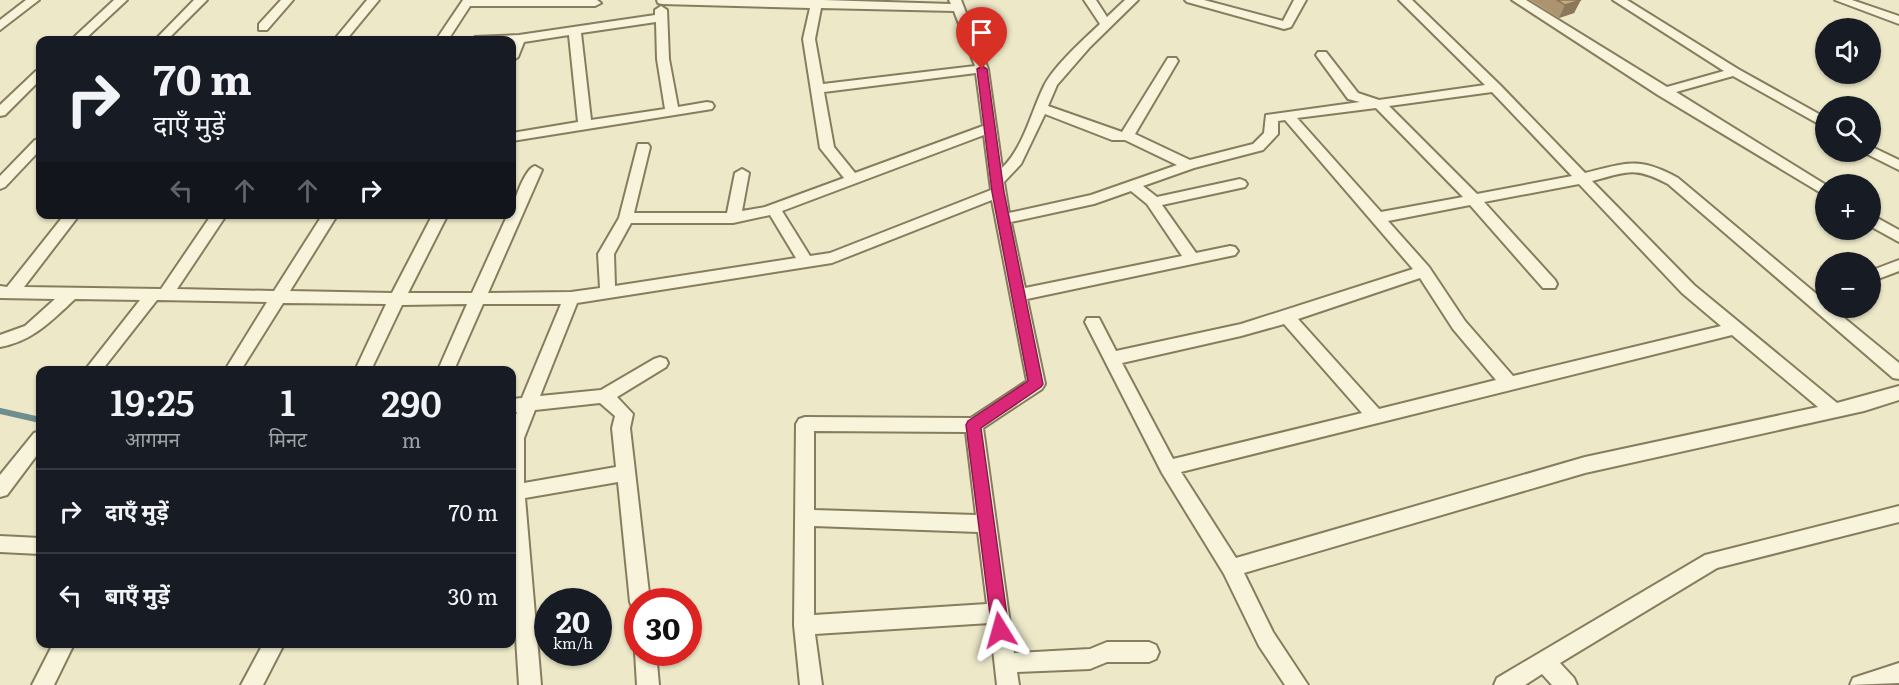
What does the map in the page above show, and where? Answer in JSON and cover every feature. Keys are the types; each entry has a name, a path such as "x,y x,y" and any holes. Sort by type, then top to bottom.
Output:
{"street":[{"path":"0,26 33,0"},
{"path":"81,36 121,0"},
{"path":"165,36 201,0"},
{"path":"263,27 287,0"},
{"path":"343,36 373,0"},
{"path":"1090,0 1106,24"},
{"path":"5,293 397,299 571,298 832,258 998,186 1014,164 1051,84 1106,24 1132,0"},
{"path":"1191,0 1284,25 1287,24 1300,0"},
{"path":"1405,0 1495,88 1688,289 1834,410"},
{"path":"1518,0 1815,185"},
{"path":"1620,0 1734,72 1815,118"},
{"path":"1841,0 1899,21"},
{"path":"445,36 469,1 595,3"},
{"path":"672,110 666,83 660,18 662,1 957,4 982,69 998,186 1036,384 974,425 805,424 804,625 811,685"},
{"path":"817,2 809,39 827,148 853,180"},
{"path":"0,10 20,10"},
{"path":"516,39 660,18"},
{"path":"575,32 585,124"},
{"path":"516,47 519,39"},
{"path":"1322,55 1353,96 1379,104 1473,199 1549,284"},
{"path":"1127,136 1172,61"},
{"path":"816,89 982,69"},
{"path":"1663,92 1734,72"},
{"path":"0,112 36,78"},
{"path":"1004,219 1094,199 1189,165 1258,147 1271,134 1271,118 1495,88"},
{"path":"516,135 707,106"},
{"path":"1041,108 1117,136 1127,136 1189,165"},
{"path":"1288,117 1424,271 1459,325 1509,384"},
{"path":"626,218 733,218 774,209 991,128"},
{"path":"0,184 36,147"},
{"path":"608,293 606,254 626,218 643,147"},
{"path":"1881,156 1899,166"},
{"path":"1377,218 1581,179 1632,166 1651,169 1673,182 1899,373"},
{"path":"516,214 535,170"},
{"path":"733,218 742,173"},
{"path":"1154,202 1240,184"},
{"path":"1134,186 1154,202 1156,210 1192,259"},
{"path":"774,209 806,262"},
{"path":"1881,222 1899,218"},
{"path":"5,293 70,219"},
{"path":"97,366 159,295 216,219"},
{"path":"236,366 328,219"},
{"path":"365,366 438,219"},
{"path":"448,366 514,219"},
{"path":"1881,226 1899,237"},
{"path":"1018,295 1230,251"},
{"path":"1881,272 1899,265"},
{"path":"1110,359 1241,330 1424,271"},
{"path":"0,341 15,340 28,333 70,294"},
{"path":"516,430 519,406 571,298"},
{"path":"1287,317 1376,417"},
{"path":"1093,322 1168,468 1232,568 1266,639 1298,685"},
{"path":"1168,468 1736,328"},
{"path":"519,406 604,396 660,363"},
{"path":"1232,568 1585,465 1834,410 1899,393"},
{"path":"604,396 624,414 621,428 638,588"},
{"path":"974,425 1008,685"},
{"path":"0,489 36,443"},
{"path":"516,492 626,473"},
{"path":"1505,685 1712,561 1899,514"},
{"path":"804,518 986,524"},
{"path":"516,527 530,685"},
{"path":"0,544 36,546"},
{"path":"804,625 998,613"},
{"path":"43,685 62,648"},
{"path":"252,685 272,648"},
{"path":"1005,663 1090,659 1107,652 1149,652"},
{"path":"1545,662 1566,685"},
{"path":"646,666 648,685"},
{"path":"1861,685 1899,673"}],"building":[{"path":"1557,0 1581,0 1565,5"}],"waterway":[{"path":"0,411 36,419"}],"route":[{"path":"982,69 998,192 1036,384 974,425 1000,630"}]}
